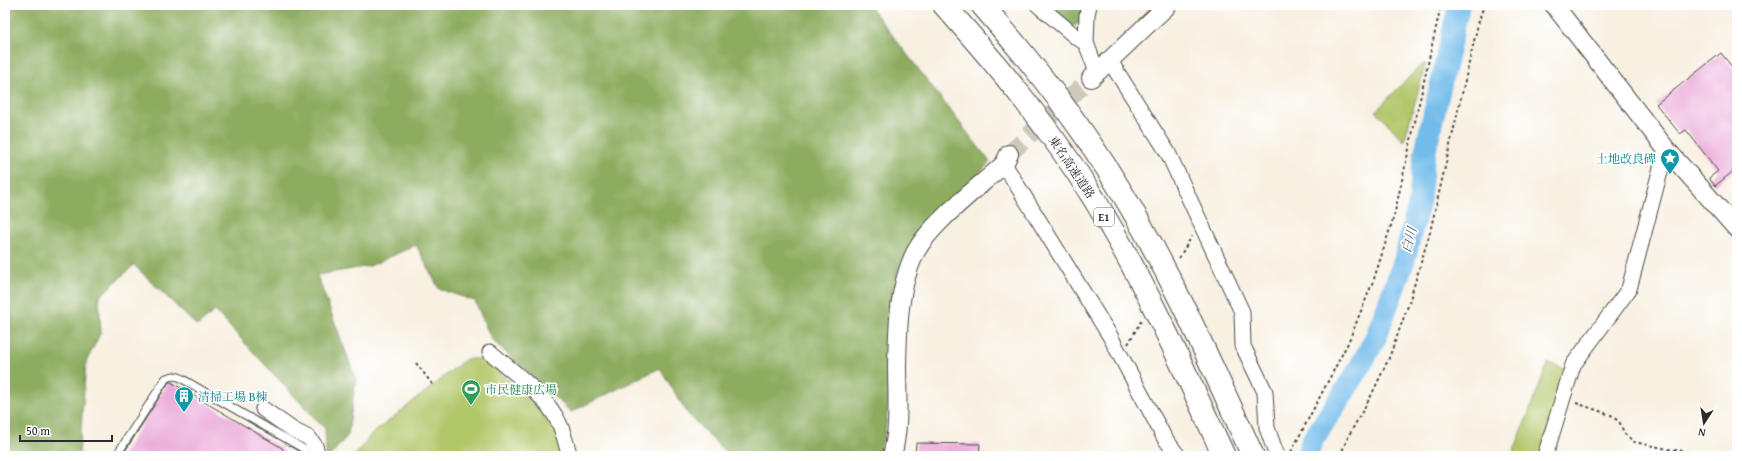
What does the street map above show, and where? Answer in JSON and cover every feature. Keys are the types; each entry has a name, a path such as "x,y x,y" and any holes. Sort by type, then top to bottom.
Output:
{"highway":[{"name":"東名高速道路","path":"944,5 987,53 1030,107 1094,199 1129,260 1224,456"},
{"name":"E1","path":"982,5 1009,35 1050,88 1083,132 1117,184 1182,304 1253,456"}],"street":[{"path":"1038,5 1076,37 1086,43"},
{"path":"1089,5 1086,15 1086,43 1099,70 1168,153 1242,312 1243,346 1265,392 1267,428 1277,456"},
{"path":"1099,70 1168,5"},
{"path":"1554,5 1666,149 1737,229"},
{"path":"1545,456 1561,398 1573,365 1629,289 1666,149"},
{"path":"892,456 897,426 898,314 904,281 909,267 915,253 924,240 943,219 1006,159 1110,336 1164,437 1178,456"},
{"path":"490,352 532,388 551,411 559,423 570,456"},
{"path":"263,409 293,430 309,438 318,456"}],"lane":[{"path":"116,456 166,378 173,376 179,377 304,449 308,456"}],"path":[{"path":"1289,456 1348,343 1374,279 1394,216 1441,5"},
{"path":"1340,456 1349,435 1371,396 1389,358 1408,306 1430,232 1478,24 1484,5"},
{"path":"1179,258 1200,222"},
{"path":"1121,357 1143,319"},
{"path":"416,363 433,385"},
{"path":"1561,398 1611,415 1620,422 1624,433 1634,442 1684,452 1723,456"},
{"path":"1683,456 1684,452"}],"green space":[{"path":"5,5 869,5 990,162 915,241 900,265 893,290 889,317 890,384 885,433 878,456 729,456 687,413 660,368 571,412 491,339 475,301 439,289 416,245 370,266 317,275 356,379 348,435 330,456 326,456 325,429 215,311 197,326 134,265 99,297 101,332 86,362 79,456 5,456"},
{"path":"1045,5 1084,5 1081,22 1072,27"},
{"path":"1426,63 1404,141 1376,111 1420,66"},
{"name":"市民健康広場","path":"466,359 485,359 523,392 550,421 563,442 565,456 355,456 370,436"},
{"path":"1548,363 1567,370 1540,456 1512,456"}],"building":[{"path":"1721,53 1737,73 1737,168 1715,186 1709,178 1718,171 1686,130 1680,134 1656,104"},
{"name":"清掃工場 B棟","path":"169,382 282,448 286,456 122,456"},
{"path":"916,443 980,444 979,456 915,456"}],"waterway":[{"name":"白川","path":"1307,456 1312,441 1357,372 1376,337 1404,261 1419,203 1424,157 1459,5"}],"tunnel":[{"path":"1009,154 1091,78"}],"place":[{"name":"土地改良碑","path":"1670,175"},
{"name":"市民健康広場","path":"471,406"},
{"name":"清掃工場 B棟","path":"184,413"}]}
